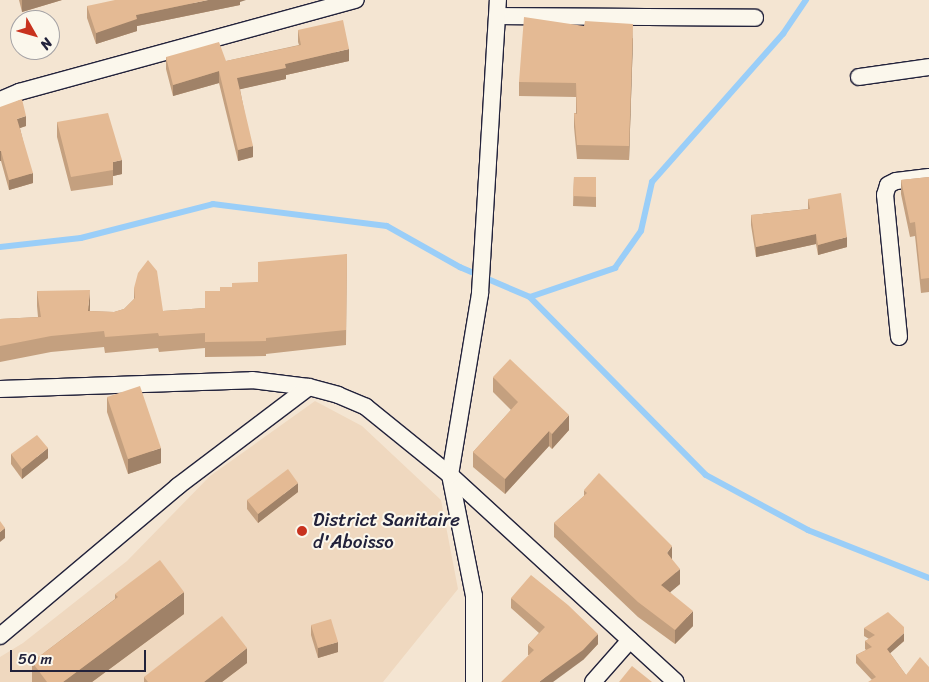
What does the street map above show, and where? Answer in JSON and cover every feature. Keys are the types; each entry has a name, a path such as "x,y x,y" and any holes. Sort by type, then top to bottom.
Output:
{"street":[{"path":"0,100 19,92 356,0"},
{"path":"474,682 474,596 450,475 480,293 498,8 755,18"},
{"path":"859,77 929,68"},
{"path":"899,337 885,195 888,185 896,181 929,177"},
{"path":"0,389 252,380 308,387 338,395 366,407 450,475 676,682"},
{"path":"0,636 178,486 308,387"},
{"path":"593,682 630,640"}],"shaded area":[{"name":"District Sanitaire d'Aboisso","path":"315,401 362,426 441,500 458,589 383,682 0,682 0,657 23,643 127,561 210,476"}],"building":[{"path":"115,0 208,0 136,15 137,19 96,33 87,6"},
{"path":"524,17 584,26 585,21 633,24 629,146 577,145 574,113 577,114 576,83 519,82"},
{"path":"343,20 349,49 285,64 286,68 237,78 253,146 238,150 219,71 173,85 166,57 219,42 226,61 301,45 298,30"},
{"path":"22,99 26,116 17,119 33,173 9,180 0,151 0,107"},
{"path":"108,113 122,160 113,162 113,170 71,177 57,122"},
{"path":"574,177 596,177 596,197 573,196"},
{"path":"929,177 929,278 921,279 915,222 910,223 901,180"},
{"path":"841,193 847,237 818,245 816,234 756,247 751,215 810,209 808,199"},
{"path":"347,254 346,330 266,338 266,341 205,342 205,333 159,336 158,333 105,337 104,331 51,336 0,346 0,319 41,317 37,291 90,290 88,311 114,312 124,309 135,298 134,288 138,273 148,260 157,271 163,311 205,308 205,291 220,291 220,287 232,287 232,283 258,282 258,262"},
{"path":"510,359 569,415 552,434 549,431 505,479 473,452 518,402 493,377"},
{"path":"140,386 161,448 128,459 107,397"},
{"path":"37,435 48,448 22,469 11,454"},
{"path":"288,469 298,483 258,514 247,500"},
{"path":"599,473 672,546 667,553 680,569 661,585 693,611 675,630 638,602 554,523 587,493 584,490"},
{"path":"0,521 5,528 0,532"},
{"path":"160,560 184,592 63,682 47,682 32,662 118,597 115,594"},
{"path":"531,575 568,605 598,634 583,650 539,682 501,682 534,650 528,645 545,627 511,598"},
{"path":"888,612 904,627 904,633 887,649 906,675 920,657 929,667 929,682 868,682 876,677 856,655 872,647 865,641 875,635 864,628"},
{"path":"222,616 247,648 204,682 148,682 144,677"},
{"path":"331,619 338,642 318,648 311,625"},
{"path":"632,666 652,682 619,682"}],"waterway":[{"path":"530,297 615,268 641,231 652,182 783,34 806,0"},
{"path":"0,247 81,238 213,204 387,226 460,267 530,297 706,475 808,530 929,578"}],"place":[{"name":"District Sanitaire d'Aboisso","path":"302,531"}]}
